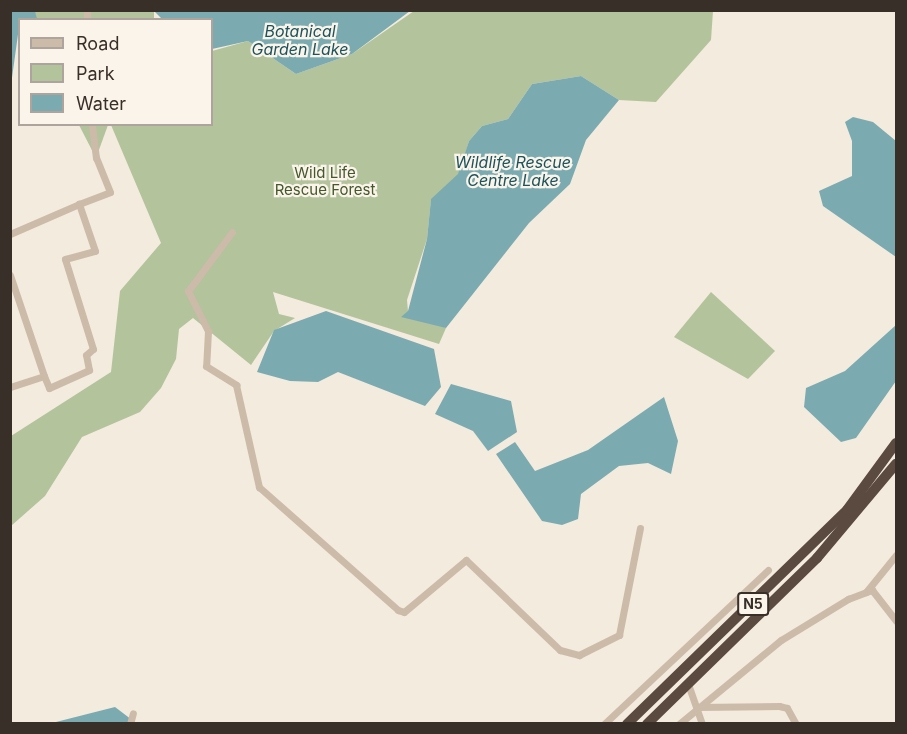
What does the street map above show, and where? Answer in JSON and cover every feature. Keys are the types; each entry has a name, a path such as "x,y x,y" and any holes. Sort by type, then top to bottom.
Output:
{"highway":[{"name":"N5","path":"627,723 847,510 897,443"},
{"name":"N5","path":"647,723 817,558 897,464"}],"street":[{"path":"10,234 110,192 96,158 92,126"},
{"path":"10,275 49,388 89,370 86,355 93,349 65,259 95,250 79,204"},
{"path":"232,232 188,291 208,331 206,366 236,385 260,487 398,610 404,612 466,560 560,650 579,655 619,635 640,528"},
{"path":"10,387 44,376"},
{"path":"679,723 780,640 866,592 897,555"},
{"path":"604,723 768,570"},
{"path":"866,592 876,593 897,621"},
{"path":"688,684 702,723"},
{"path":"697,707 779,706 788,708 796,723"},
{"path":"130,723 133,713"}],"green space":[{"path":"22,11 154,11 154,18 22,18"},
{"name":"Wild Life Rescue Forest","path":"414,11 713,11 711,40 656,102 619,100 581,76 532,84 508,119 482,126 469,141 459,174 431,200 427,239 407,300 408,311 446,328 439,344 273,292 279,314 295,318 274,331 251,365 193,318 179,329 176,359 161,388 140,412 82,437 45,496 11,526 11,436 111,372 120,291 161,243 111,126 213,126 213,51 248,41 296,74 352,54"},
{"path":"80,126 108,126 96,158"},
{"path":"711,292 775,351 748,379 674,337"}],"water":[{"path":"11,10 35,11 37,18 18,18 11,85"},
{"name":"Botanical Garden Lake","path":"154,11 410,11 352,54 296,74 248,41 213,49 213,18 161,18"},
{"name":"Wildlife Rescue Centre Lake","path":"581,76 619,100 586,140 570,184 529,223 446,328 401,317 408,311 427,239 431,199 458,174 469,141 482,126 508,119 532,84"},
{"path":"853,117 873,122 896,141 896,257 823,206 819,191 852,176 852,141 845,122"},
{"path":"326,311 434,349 441,387 425,406 338,372 318,382 290,381 257,372 274,330"},
{"path":"896,325 896,381 856,438 841,442 804,407 806,388 845,371"},
{"path":"451,384 511,401 517,432 488,451 473,431 435,414"},
{"path":"664,397 678,441 671,474 648,463 619,466 581,494 578,519 562,525 542,521 496,454 515,442 535,471 588,450"},
{"path":"115,707 136,723 38,724 52,723"}]}
